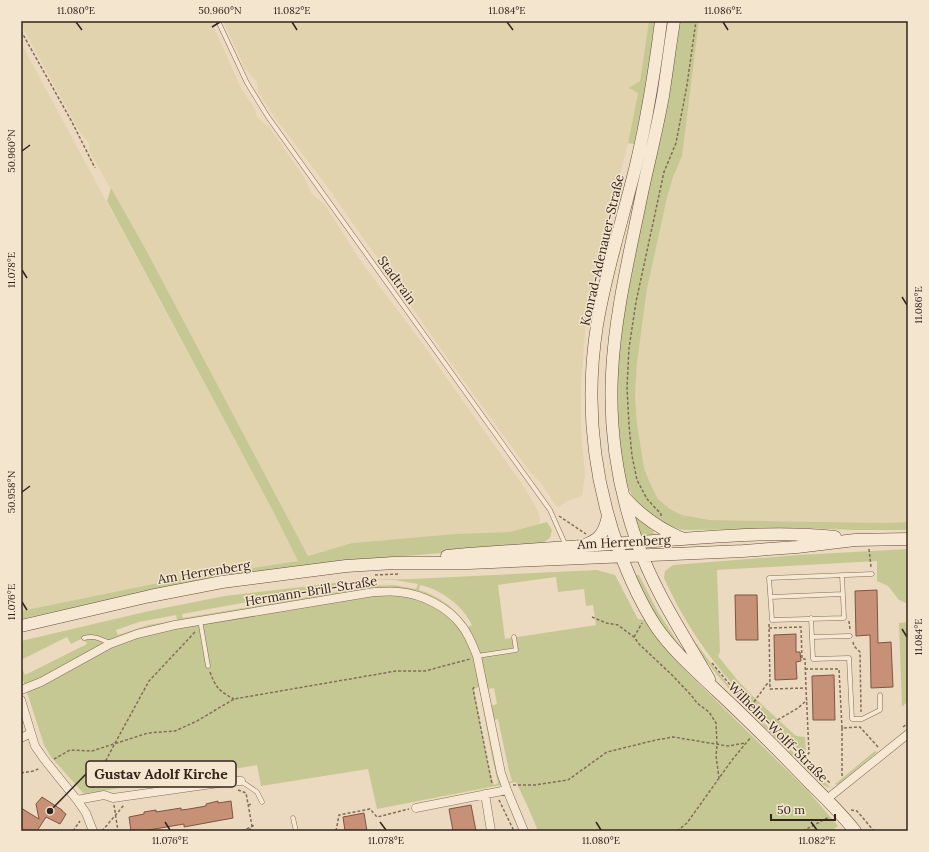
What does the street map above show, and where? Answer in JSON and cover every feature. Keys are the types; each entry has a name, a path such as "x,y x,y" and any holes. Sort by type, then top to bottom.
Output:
{"main road":[{"name":"Konrad-Adenauer-Straße","path":"622,557 608,515 598,468 592,424 593,361 597,326 605,286 636,163 649,102 661,21"},
{"name":"Konrad-Adenauer-Straße","path":"642,556 623,496 617,465 611,398 614,347 624,281 663,97 674,21"},
{"path":"623,496 657,527 684,539"},
{"path":"587,541 593,542 601,536 606,526 608,515"},
{"name":"Am Herrenberg","path":"21,626 150,596 222,582 346,566 394,563 468,554 566,546 587,541 617,543 784,534 811,534 855,540"},
{"name":"Am Herrenberg","path":"394,563 469,563 664,555 797,547 855,540 908,538"},
{"path":"652,578 654,568 664,555"},
{"name":"Wilhelm-Wolff-Straße","path":"642,556 672,617 714,688"},
{"name":"Wilhelm-Wolff-Straße","path":"622,557 634,588 657,628 688,664 758,730 826,799 844,810 855,831"}],"street":[{"name":"Hermann-Brill-Straße","path":"21,690 41,682 110,644 137,634 175,625 200,624 374,592 400,592 429,600 450,614 462,626 477,656 501,772 524,831"},
{"path":"21,700 35,746 44,765 77,800 86,813 93,831"},
{"path":"21,738 31,734"},
{"path":"826,799 908,734"},
{"path":"77,800 104,795 113,798 241,781"},
{"path":"416,808 495,792 506,788"},
{"path":"485,794 491,831"}],"lane":[{"name":"Stadtrain","path":"218,21 247,83 268,116 550,510 566,546"},
{"path":"842,575 844,618 772,620 769,578 842,575 872,574"},
{"path":"771,597 843,594"},
{"path":"811,618 813,659 849,658 852,719 862,719 880,710 880,695"},
{"path":"200,624 208,666"},
{"path":"84,638 90,636 110,644"},
{"path":"812,637 850,636"},
{"path":"477,656 516,650 514,637"},
{"path":"241,781 257,792 262,802"},
{"path":"293,818 296,831"}],"path":[{"path":"657,527 661,514 647,499 637,480 632,456 627,388 629,348 636,302 664,172 676,143 687,85 696,21"},
{"path":"21,31 72,122 95,168"},
{"path":"550,510 587,541"},
{"path":"869,547 872,574"},
{"path":"849,617 850,636 854,646 860,652 862,719 860,727"},
{"path":"592,618 618,625 634,637 639,644 691,695 697,704 709,712 716,723 716,756 719,778"},
{"path":"772,620 769,620 770,688 806,688"},
{"path":"90,798 95,781 149,681 200,624"},
{"path":"769,628 801,627 802,659 805,659 809,753 804,758"},
{"path":"21,773 34,771 70,750 92,751 148,733 176,731 197,721 234,699 396,671 425,671 477,656"},
{"path":"711,661 736,692 838,790"},
{"path":"208,666 215,685 220,692 234,699"},
{"path":"805,669 839,669 842,728 842,776"},
{"path":"482,679 472,689 487,763 495,792 514,831"},
{"path":"750,706 767,684 770,683"},
{"path":"677,831 687,823 745,743 758,730 798,708 807,700"},
{"path":"842,728 860,727"},
{"path":"860,727 878,747"},
{"path":"506,788 568,780 607,752 656,740 673,738 717,745 736,746 745,743"},
{"path":"233,788 246,793 252,826 249,831"},
{"path":"102,831 125,804 111,806"},
{"path":"248,805 252,804"},
{"path":"114,806 118,831"},
{"path":"336,831 339,815 370,809 377,817 416,808"},
{"path":"803,831 844,810 857,811 874,831"},
{"path":"73,831 81,820"},
{"path":"242,831 255,825"}],"shaded area":[{"path":"21,21 211,21 241,88 255,109 257,117 269,127 304,177 311,193 325,205 362,263 417,336 524,487 538,511 540,520 539,525 510,532 455,534 352,543 308,556 145,248 89,151 89,143 81,134 21,25"},
{"path":"223,21 649,21 640,81 629,88 638,93 628,143 590,296 585,332 581,385 581,430 585,474 582,496 567,501 559,507 556,506 541,483 530,472 446,356 326,185 275,118 258,92 257,82 245,68"},
{"path":"699,21 908,21 908,522 887,523 710,520 682,515 670,509 658,499 650,483 644,468 637,423 635,395 637,363 647,289 673,177 690,89"},
{"path":"21,43 273,511 298,561 173,580 21,611"}],"green space":[{"path":"649,21 655,21 647,82 634,144 628,143 638,93 629,88 640,81"},
{"path":"679,21 699,21 682,156 673,177 667,198 647,289 637,363 635,395 637,423 644,468 650,483 658,499 670,509 682,515 710,520 887,523 908,522 908,530 803,528 685,530 668,525 652,516 638,504 626,483 619,436 617,390 621,330 631,271 660,136"},
{"path":"111,188 145,248 308,556 352,543 455,534 510,532 547,522 552,530 550,538 540,545 357,560 165,587 21,619 21,611 173,580 298,561 273,511 107,201"},
{"path":"633,511 652,527 655,537 641,538"},
{"path":"908,549 908,701 902,707 899,623 907,622 906,603 899,600 888,586 877,581 877,561 717,570 720,652 718,656 739,682 758,701 796,736 805,737 806,750 803,754 744,697 715,663 687,622 664,578 665,571 673,565 799,555"},
{"path":"597,570 615,575 638,619 645,620 687,672 808,791 838,826 832,831 538,831 516,782 377,809 368,769 261,786 257,765 84,794 51,757 44,745 23,680 21,680 21,666 25,675 87,644 83,638 71,644 67,637 21,660 21,641 149,611 225,596 360,580","holes":["556,577 558,592 584,589 586,606 593,605 596,625 505,639 498,585","375,580 395,580 418,584 416,589 394,585 367,586 366,581","359,582 360,588 183,618 182,614","420,585 428,587 450,599 463,611 472,625 468,627 459,614 447,604 419,590","176,615 177,620 148,625 118,635 116,630 139,622","479,687 498,783 494,785 488,763 474,689","494,688 497,704 490,706 488,689","498,719 512,781 506,783 493,720"]},
{"path":"656,574 687,631 710,662 737,696 800,759 796,759 736,697 718,676 685,631 670,606 657,580"},
{"path":"633,575 639,575 657,610 687,657 664,631"},
{"path":"875,751 877,752 875,754 837,785 835,784"},
{"path":"804,762 831,788 823,785 816,779 803,766"}],"building":[{"path":"877,590 878,643 891,642 893,687 871,688 870,635 856,636 855,591"},
{"path":"735,595 757,595 758,640 736,640"},
{"path":"796,634 796,652 800,652 801,661 796,662 797,679 775,680 774,635"},
{"path":"834,675 835,720 813,720 812,676"},
{"path":"42,797 66,814 62,821 60,824 46,817 37,831 21,831 21,808 39,819 36,804"},
{"path":"218,801 218,803 231,801 233,818 184,827 184,824 143,831 131,831 129,817 156,810 156,812 206,806 206,804"},
{"path":"471,805 476,831 453,831 449,809"},
{"path":"364,813 367,831 345,831 343,817"}],"place":[{"name":"Gustav Adolf Kirche","path":"50,811"}]}
